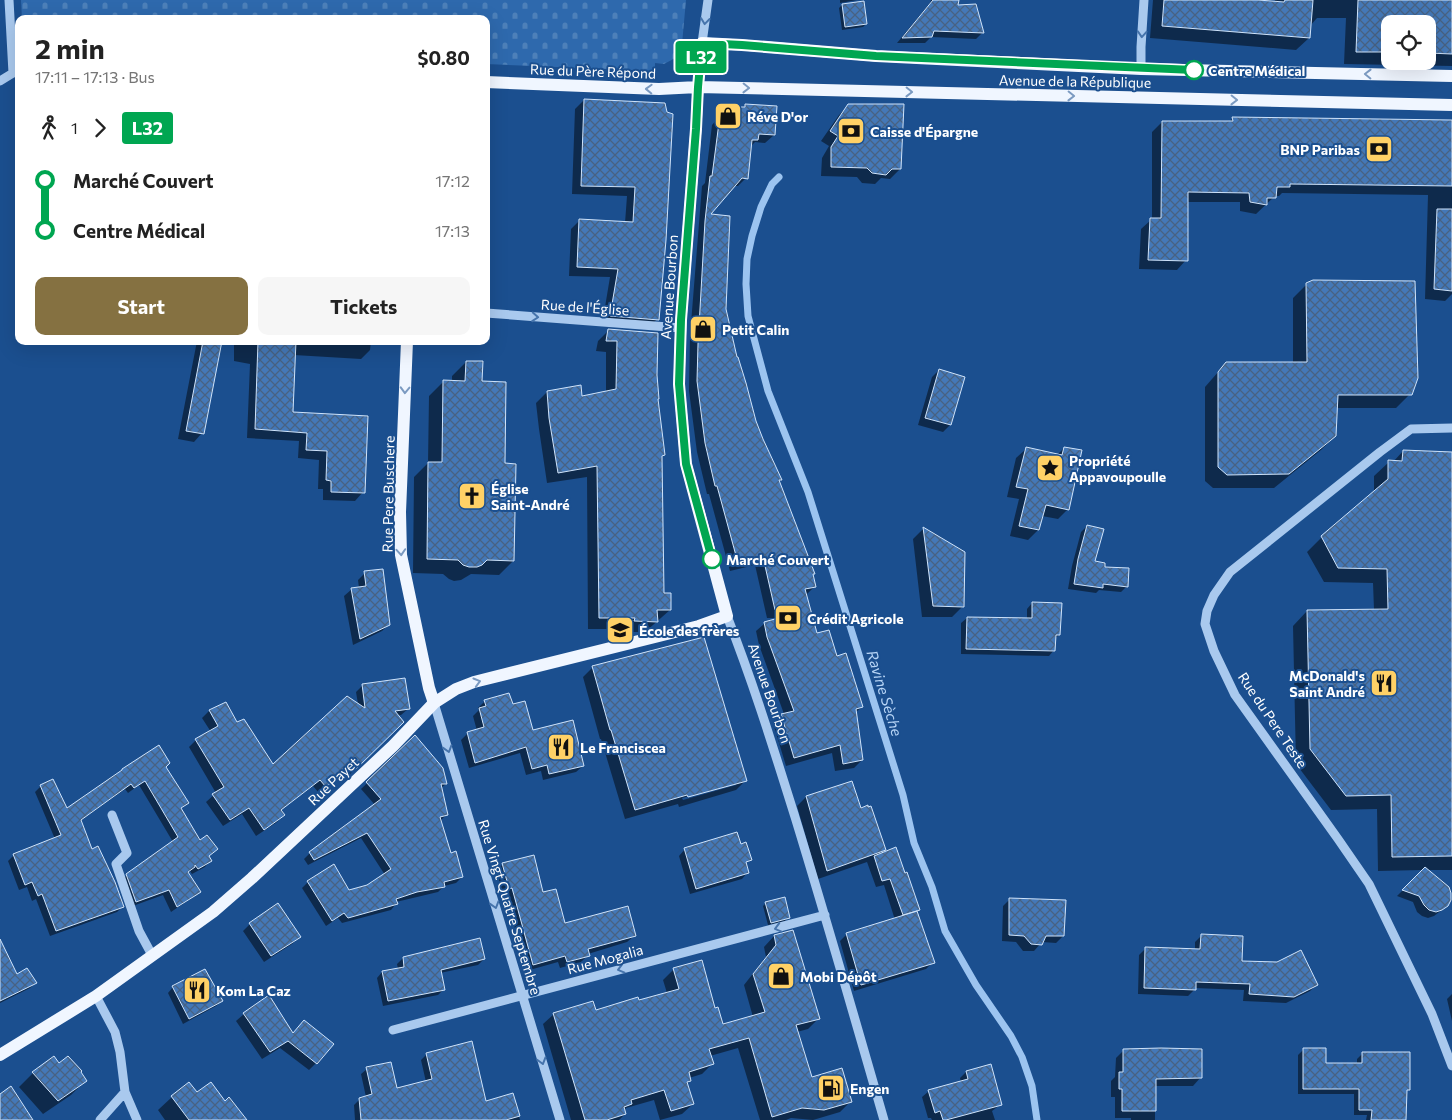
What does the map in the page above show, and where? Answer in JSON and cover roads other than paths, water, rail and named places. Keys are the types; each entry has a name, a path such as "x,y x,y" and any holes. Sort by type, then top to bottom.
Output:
{"main road":[{"name":"Avenue de la République","path":"702,43 876,56 1142,68 1452,76"},
{"name":"Avenue Bourbon","path":"702,43 681,328 679,384 686,464 727,616"},
{"name":"Rue du Père Répond","path":"490,82 659,89 698,87"},
{"name":"Avenue de la République","path":"698,87 1452,105"},
{"name":"Rue Pere Buschere","path":"407,345 400,512 401,555 429,688 434,703"},
{"name":"Rue Payet","path":"0,1055 96,996 213,912 393,746 434,703 456,689 474,682 699,626 727,616"}],"street":[{"path":"9,0 15,63"},
{"path":"702,43 708,0"},
{"path":"1142,68 1141,47 1144,0"},
{"path":"0,81 15,74"},
{"name":"Rue de l'Église","path":"490,313 681,328"},
{"name":"Rue du Pere Teste","path":"1452,428 1411,428 1380,452 1230,572 1214,595 1207,611 1205,624 1214,651 1235,694 1369,884 1432,1014 1452,1066"},
{"name":"Avenue Bourbon","path":"727,616 750,676 825,915 884,1120"},
{"name":"Rue Vingt Quatre Septembre","path":"434,703 560,1120"},
{"path":"112,815 127,853 116,864 139,931 152,955"},
{"name":"Rue Mogalia","path":"393,1030 825,915"},
{"path":"96,996 115,1032 120,1052 125,1092 137,1120"},
{"path":"100,1120 125,1092"}],"waterway":[{"name":"Ravine Sèche","path":"779,177 772,184 761,207 747,259 748,316 768,391 808,492 903,795 914,843 932,887 945,931 976,985 1011,1036 1022,1057 1032,1086 1037,1120"}],"place":[{"name":"Centre Médical","path":"1194,70"},
{"name":"Réve D'or","path":"728,116"},
{"name":"Caisse d'Épargne","path":"851,131"},
{"name":"BNP Paribas","path":"1379,149"},
{"name":"Petit Calin","path":"703,329"},
{"name":"Propriété Appavoupoulle","path":"1050,468"},
{"name":"Église Saint-André","path":"472,496"},
{"name":"Marché Couvert","path":"712,559"},
{"name":"Crédit Agricole","path":"788,618"},
{"name":"École des frères","path":"620,630"},
{"name":"McDonald's Saint André","path":"1384,683"},
{"name":"Le Franciscea","path":"561,747"},
{"name":"Mobi Dépôt","path":"781,976"},
{"name":"Kom La Caz","path":"197,990"},
{"name":"Engen","path":"831,1088"}]}
